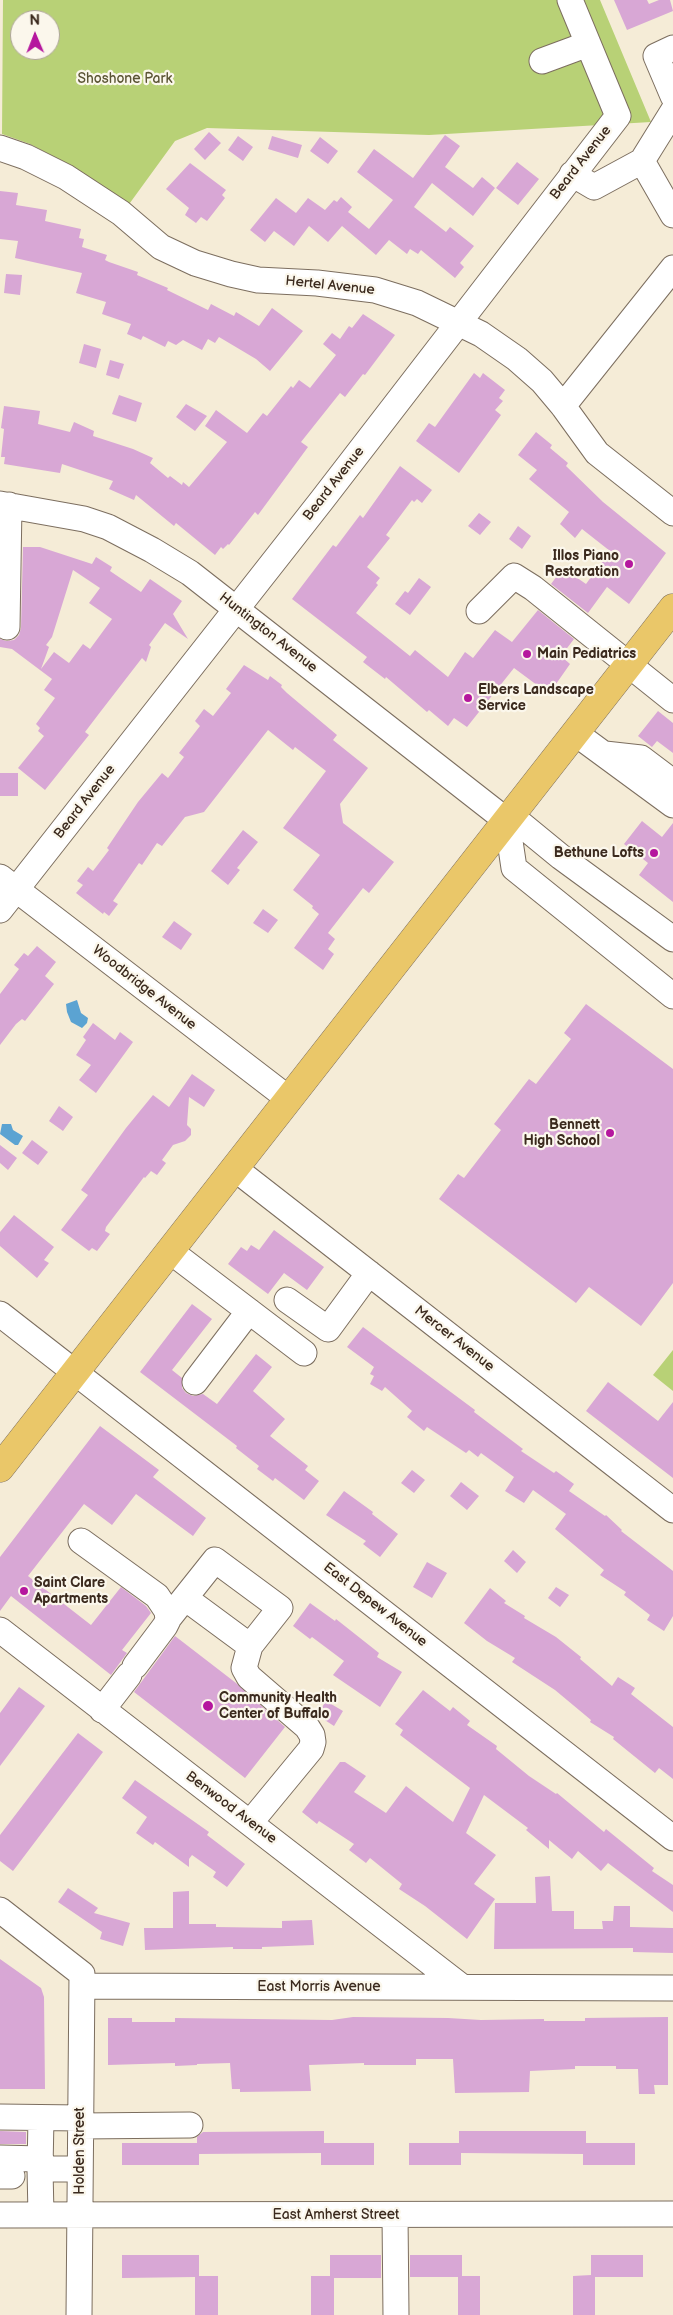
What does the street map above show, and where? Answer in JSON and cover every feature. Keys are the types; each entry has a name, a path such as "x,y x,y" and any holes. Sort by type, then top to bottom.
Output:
{"main road":[{"path":"0,1468 673,608"}],"street":[{"path":"542,61 588,44 570,0"},
{"name":"Beard Avenue","path":"0,910 8,883 237,609 618,116 588,44"},
{"path":"673,48 656,56 673,96"},
{"path":"572,174 594,187 642,161 673,111"},
{"name":"Hertel Avenue","path":"0,148 26,157 66,177 121,213 161,247 195,263 230,274 258,280 317,283 375,290 417,303 481,334 517,359 542,381 563,406 597,453 673,513"},
{"path":"642,161 673,215"},
{"path":"563,406 673,268"},
{"path":"5,504 8,627"},
{"name":"Huntington Avenue","path":"5,504 84,519 108,527 182,568 509,818 673,939"},
{"path":"479,611 514,576 533,588 673,700"},
{"path":"575,733 673,805"},
{"path":"605,754 641,758 673,782"},
{"path":"509,818 514,868 673,996"},
{"name":"Woodbridge Avenue","path":"8,883 288,1099"},
{"name":"Mercer Avenue","path":"234,1168 673,1510"},
{"path":"170,1251 304,1353"},
{"path":"287,1300 328,1329 369,1273"},
{"path":"195,1382 249,1311"},
{"name":"East Depew Avenue","path":"0,1314 673,1838"},
{"path":"81,1541 157,1596 168,1611 168,1620"},
{"path":"102,1710 215,1560 280,1608 250,1646 244,1668 248,1677 307,1727 312,1735 313,1742 311,1749 250,1823"},
{"path":"185,1598 250,1646"},
{"name":"Benwood Avenue","path":"0,1630 462,1987"},
{"path":"0,1910 82,1974 82,1986"},
{"name":"East Morris Avenue","path":"82,1986 673,1988"},
{"name":"Holden Street","path":"79,2315 82,1986"},
{"path":"0,2117 41,2118 80,2122 190,2125"},
{"path":"41,2118 24,2170 41,2215"},
{"path":"24,2170 80,2169"},
{"path":"396,2214 396,2315"},
{"name":"East Amherst Street","path":"0,2215 673,2214"}],"green space":[{"name":"Shoshone Park","path":"3,0 600,0 651,122 429,135 207,128 175,141 127,207 71,166 30,144 2,134"},
{"path":"673,1350 673,1391 653,1375"}],"water":[{"path":"77,1000 81,1013 88,1018 87,1023 82,1028 71,1022 67,1012 66,1004"},
{"path":"2,1124 11,1124 13,1130 23,1136 18,1145 15,1145 0,1134"}],"building":[{"path":"614,0 647,0 649,4 659,0 670,0 673,11 627,30"},
{"path":"209,132 221,143 205,160 194,149"},
{"path":"445,135 460,146 445,167 473,188 482,177 495,188 473,216 432,183 414,207 446,232 450,227 474,246 460,263 464,267 455,278 421,250 418,254 410,249 407,254 389,240 376,255 342,226 328,242 309,226 294,246 274,231 265,242 250,230 276,198 296,213 308,198 325,210 334,200 337,202 341,197 352,207 348,212 369,229 393,200 357,172 374,149 413,178"},
{"path":"238,136 253,147 243,161 228,150"},
{"path":"272,136 302,145 298,158 268,149"},
{"path":"320,137 338,151 328,164 310,151"},
{"path":"517,162 539,179 518,205 496,188"},
{"path":"190,163 226,190 222,195 225,198 207,221 201,217 196,223 185,215 189,208 166,189"},
{"path":"0,191 18,193 16,205 47,210 45,221 81,229 79,238 84,239 82,247 107,255 105,260 138,272 137,275 168,288 167,290 208,310 211,304 234,316 236,312 259,326 272,308 303,331 270,371 256,359 219,337 215,343 208,339 202,350 183,340 176,345 168,341 165,347 143,336 141,340 127,334 131,324 102,314 106,302 76,293 82,273 15,258 18,241 0,239"},
{"path":"6,274 22,275 20,295 4,293"},
{"path":"363,314 395,335 365,375 363,374 345,397 340,393 301,442 308,447 258,515 255,512 229,545 223,549 221,547 215,555 176,523 174,526 136,495 134,500 109,489 113,481 62,464 60,473 4,464 5,457 1,457 4,429 1,428 4,406 40,411 38,424 70,432 74,422 94,431 93,436 133,449 153,458 150,463 168,478 170,476 182,485 183,482 189,487 227,442 205,426 216,410 247,433 263,413 267,416 291,386 293,388 299,380 310,388 336,355 323,344 332,333 340,339 349,326 352,328"},
{"path":"84,344 101,349 96,368 79,363"},
{"path":"110,360 124,364 119,379 106,375"},
{"path":"474,373 480,378 483,373 505,390 499,398 503,401 495,410 501,415 459,473 416,441 429,423 435,427"},
{"path":"119,395 142,403 136,422 112,414"},
{"path":"186,404 207,416 195,431 176,417"},
{"path":"536,432 552,445 550,448 568,463 566,466 603,502 666,553 629,604 607,587 588,613 551,584 563,568 586,584 610,551 582,529 575,538 560,524 569,512 529,479 537,470 518,455"},
{"path":"400,466 432,490 422,503 417,499 414,502 412,500 386,535 390,538 367,567 380,578 376,583 378,585 356,613 410,656 415,650 448,677 465,652 473,658 495,630 512,642 538,610 574,639 561,656 570,664 549,694 514,668 467,727 454,718 448,726 429,710 427,712 386,677 385,679 363,662 367,657 292,599 333,545 336,547 360,515 363,518"},
{"path":"479,513 491,522 480,535 468,526"},
{"path":"518,526 531,536 522,549 509,539"},
{"path":"23,547 40,547 92,564 96,557 112,567 110,571 141,592 150,579 182,601 173,614 188,639 165,623 149,645 151,647 146,662 142,658 85,732 89,735 45,790 18,768 44,736 38,731 40,728 36,724 55,698 44,690 52,679 12,649 0,647 0,639 6,641 14,640 19,635 21,628","holes":["73,570 100,588 89,603 112,619 90,649 83,644 69,663 54,652 41,669 49,647 46,645 52,637"]},
{"path":"419,578 431,587 410,615 395,604 405,591 408,593"},
{"path":"244,665 268,680 270,676 282,685 281,687 287,693 337,735 333,740 368,768 340,804 343,823 394,862 369,893 363,888 328,933 335,939 328,949 334,954 323,970 294,948 319,914 312,908 313,906 293,890 320,855 283,828 326,771 295,747 293,750 268,730 204,812 185,817 162,846 157,843 142,865 139,863 113,901 118,904 109,916 104,912 103,914 76,893 83,885 77,881 88,867 93,871 109,850 107,848 138,802 162,773 168,778 184,757 179,753 200,726 195,721 204,709 213,716 231,693 226,689"},
{"path":"658,711 673,723 673,753 657,741 652,747 638,736"},
{"path":"0,773 18,773 18,796 0,796"},
{"name":"Bethune Lofts","path":"642,821 662,837 673,823 673,902 639,875 648,863 624,844"},
{"path":"243,830 258,842 237,868 240,870 228,885 211,871"},
{"path":"263,909 278,920 268,933 253,923"},
{"path":"174,921 192,934 181,950 162,937"},
{"path":"37,946 56,962 45,976 54,984 25,1021 22,1019 16,1024 0,1045 0,994 19,969 14,965 24,953 28,956"},
{"path":"586,1004 673,1069 673,1283 641,1326 589,1287 576,1303 439,1199 458,1174 464,1178 501,1130 494,1124 529,1079 536,1084 571,1039 564,1033"},
{"path":"93,1023 115,1040 120,1032 133,1042 96,1093 79,1080 91,1065 76,1055 86,1040 83,1037"},
{"path":"192,1074 215,1090 204,1107 189,1097 187,1125 191,1129 191,1135 185,1141 173,1145 162,1160 166,1163 157,1175 151,1171 144,1177 106,1227 105,1231 110,1234 97,1251 92,1248 89,1251 61,1230 88,1195 81,1190 126,1128 153,1095 169,1107"},
{"path":"59,1106 73,1117 63,1131 49,1121"},
{"path":"32,1140 48,1152 38,1165 22,1153"},
{"path":"0,1145 17,1158 8,1170 0,1163"},
{"path":"14,1215 54,1247 44,1260 49,1263 37,1278 0,1246 0,1232"},
{"path":"274,1230 324,1267 307,1290 284,1273 268,1294 228,1264 241,1247 247,1251 251,1245 259,1250"},
{"path":"192,1304 212,1319 172,1370 182,1378 182,1388 186,1393 193,1396 203,1394 217,1404 256,1354 272,1367 253,1391 285,1419 270,1436 308,1466 305,1470 319,1481 304,1500 275,1478 273,1481 257,1469 259,1466 236,1448 237,1446 140,1372"},
{"path":"363,1327 475,1410 474,1412 523,1449 521,1451 554,1473 556,1471 574,1484 569,1491 606,1515 621,1531 673,1571 673,1616 664,1631 647,1620 650,1615 624,1595 626,1592 600,1575 604,1570 555,1529 566,1514 533,1490 524,1503 505,1491 514,1477 481,1453 478,1457 469,1450 466,1453 427,1427 424,1431 407,1417 412,1411 385,1387 382,1391 370,1384 374,1376 370,1374 374,1367 347,1347"},
{"path":"608,1382 658,1421 673,1402 673,1478 586,1411"},
{"path":"100,1426 159,1470 153,1477 206,1518 193,1536 136,1494 112,1525 84,1504 28,1576 91,1625 121,1587 146,1606 151,1613 122,1650 127,1653 111,1675 11,1596 0,1611 0,1557"},
{"path":"412,1470 425,1480 414,1493 401,1483"},
{"path":"461,1482 479,1496 467,1510 450,1496"},
{"path":"344,1491 373,1512 372,1514 398,1534 380,1557 363,1544 366,1541 326,1515"},
{"path":"513,1550 526,1562 517,1573 504,1561"},
{"path":"427,1562 447,1573 432,1598 413,1587"},
{"path":"556,1587 569,1595 560,1607 548,1598"},
{"path":"490,1588 506,1601 504,1603 525,1616 524,1618 556,1637 581,1657 580,1659 612,1686 618,1677 635,1688 631,1694 673,1727 673,1779 659,1768 655,1773 613,1739 614,1737 590,1722 591,1720 555,1690 512,1662 515,1658 487,1641 464,1623"},
{"path":"310,1603 335,1621 336,1619 379,1653 377,1657 402,1672 380,1707 333,1675 344,1661 312,1637 310,1639 293,1626"},
{"name":"Community Health Center of Buffalo","path":"175,1636 236,1683 285,1727 245,1778 134,1692"},
{"path":"19,1687 45,1706 0,1766 0,1713"},
{"path":"423,1690 450,1711 453,1707 470,1721 467,1725 497,1746 496,1749 529,1776 557,1793 604,1832 606,1829 654,1868 652,1871 673,1885 673,1912 608,1863 601,1871 578,1851 572,1859 549,1840 549,1849 526,1830 528,1828 484,1795 466,1833 496,1855 474,1884 495,1899 467,1939 425,1906 399,1889 402,1884 370,1858 366,1863 349,1850 354,1844 319,1821 317,1824 302,1812 340,1762 345,1762 366,1776 354,1792 386,1813 406,1786 453,1822 470,1788 400,1735 403,1730 395,1724"},
{"path":"326,1701 343,1711 334,1726 317,1715"},
{"path":"78,1733 103,1752 13,1871 0,1861 0,1835"},
{"path":"135,1780 209,1832 207,1835 245,1864 227,1887 213,1877 216,1872 192,1855 189,1859 189,1867 155,1842 153,1845 136,1833 147,1817 122,1798"},
{"path":"550,1876 552,1911 574,1911 574,1929 603,1929 602,1921 613,1921 614,1906 630,1906 630,1927 673,1928 673,1953 633,1952 633,1948 494,1949 495,1903 536,1903 535,1877"},
{"path":"68,1888 98,1908 94,1913 130,1923 123,1946 100,1939 102,1932 58,1902"},
{"path":"189,1891 189,1924 216,1924 216,1927 282,1928 282,1921 312,1920 314,1945 262,1947 262,1949 233,1949 233,1947 145,1950 144,1928 173,1928 173,1892"},
{"path":"0,1959 41,1988 44,1997 45,2089 0,2089"},
{"path":"353,2017 585,2021 585,2018 668,2017 668,2085 654,2085 655,2094 639,2094 638,2069 616,2069 616,2066 575,2066 575,2069 530,2071 529,2092 455,2093 453,2059 416,2059 416,2065 364,2065 364,2063 309,2065 311,2091 240,2092 240,2089 232,2089 230,2063 175,2066 175,2063 108,2065 108,2018 132,2018 132,2022 175,2022 175,2018 332,2020"},
{"path":"0,2131 26,2132 26,2144 0,2144"},
{"path":"324,2131 324,2143 374,2143 374,2165 321,2165 321,2153 199,2154 199,2165 122,2165 122,2143 197,2143 197,2137 203,2132"},
{"path":"459,2131 586,2131 586,2143 635,2143 635,2165 583,2165 583,2154 461,2153 461,2165 409,2165 409,2143 459,2143"},
{"path":"122,2255 199,2255 199,2276 218,2276 218,2315 195,2315 195,2277 122,2278"},
{"path":"330,2255 381,2255 381,2278 334,2278 334,2315 311,2315 311,2276 330,2276"},
{"path":"410,2255 462,2255 462,2276 480,2276 480,2315 458,2315 458,2277 410,2277"},
{"path":"591,2255 643,2255 643,2277 595,2277 595,2315 573,2315 573,2276 591,2275"}],"place":[{"name":"Illos Piano Restoration","path":"629,564"},
{"name":"Main Pediatrics","path":"527,654"},
{"name":"Elbers Landscape Service","path":"468,698"},
{"name":"Bethune Lofts","path":"654,853"},
{"name":"Bennett High School","path":"610,1133"},
{"name":"Saint Clare Apartments","path":"24,1591"},
{"name":"Community Health Center of Buffalo","path":"208,1706"}]}
